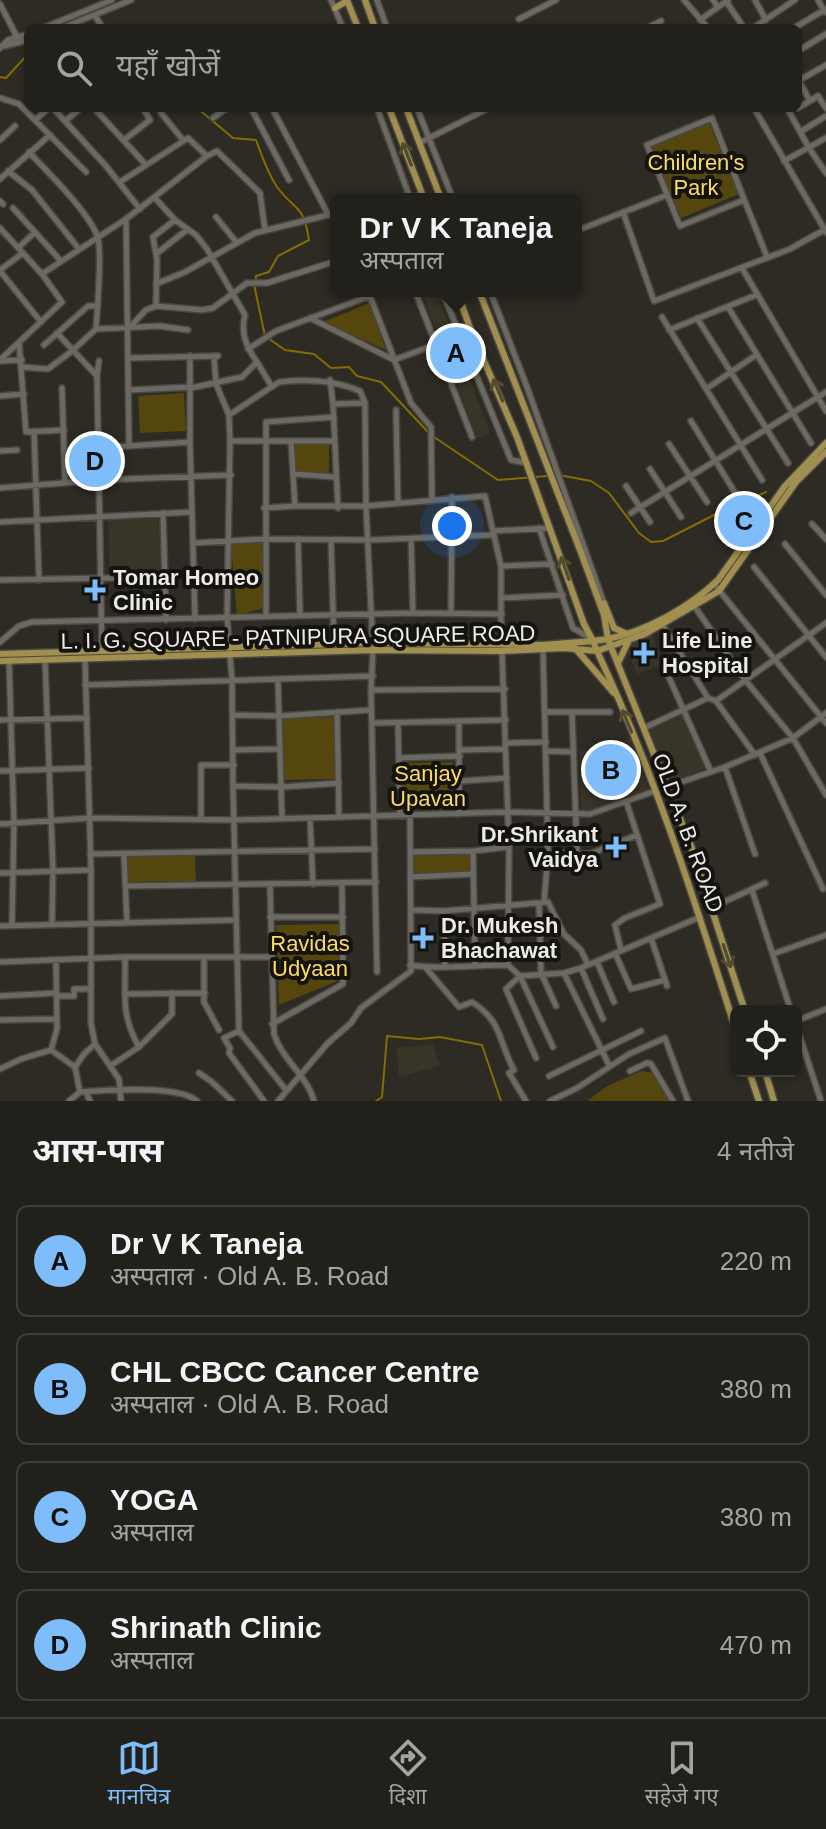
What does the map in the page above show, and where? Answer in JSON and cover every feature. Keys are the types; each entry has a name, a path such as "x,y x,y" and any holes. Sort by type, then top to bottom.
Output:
{"main road":[{"path":"365,0 374,24"},
{"path":"335,8 347,1 356,24"},
{"path":"391,112 421,193"},
{"path":"407,112 439,193"},
{"path":"459,297 527,463 584,624 593,641"},
{"path":"481,297 548,457 602,603 614,628 629,637"},
{"path":"597,651 695,607 716,588 797,476 826,443"},
{"path":"797,476 826,452"},
{"path":"661,622 716,588"},
{"path":"602,603 608,639"},
{"path":"618,663 629,637"},
{"name":"L. I. G. SQUARE - PATNIPURA SQUARE ROAD","path":"502,648 629,637"},
{"name":"OLD A. B. ROAD","path":"608,639 667,787 743,1005"},
{"name":"OLD A. B. ROAD","path":"593,641 655,791 730,1012"},
{"name":"L. I. G. SQUARE - PATNIPURA SQUARE ROAD","path":"230,652 334,645 575,648 597,651"},
{"name":"L. I. G. SQUARE - PATNIPURA SQUARE ROAD","path":"0,654 102,655 373,646"},
{"path":"575,648 617,695"},
{"name":"L. I. G. SQUARE - PATNIPURA SQUARE ROAD","path":"0,661 85,655"},
{"path":"751,1077 759,1101"},
{"path":"767,1077 774,1101"}],"street":[{"path":"52,24 112,0"},
{"path":"73,24 131,0"},
{"path":"331,0 341,24"},
{"path":"377,0 386,24"},
{"path":"519,19 556,0"},
{"path":"684,0 704,24"},
{"path":"713,0 718,7"},
{"path":"755,0 766,20"},
{"path":"782,0 785,7"},
{"path":"760,24 795,0"},
{"path":"801,24 825,11 818,0"},
{"path":"700,20 727,1 741,24"},
{"path":"102,2 108,11"},
{"path":"0,4 17,37"},
{"path":"95,16 100,24"},
{"path":"655,24 661,21"},
{"path":"802,49 826,34"},
{"path":"1,47 8,40 24,35"},
{"path":"1,47 24,42"},
{"path":"802,79 826,65"},
{"path":"802,88 810,101"},
{"path":"802,106 818,96 826,108"},
{"path":"0,98 19,104 24,109"},
{"path":"27,112 86,172"},
{"path":"35,120 46,112"},
{"path":"55,112 120,182 140,209"},
{"path":"65,121 76,112"},
{"path":"98,112 146,165"},
{"path":"124,140 150,120 145,112"},
{"path":"213,118 221,112"},
{"path":"253,112 289,180"},
{"path":"156,284 265,230 328,214 274,112"},
{"path":"378,112 406,193"},
{"path":"418,112 450,193"},
{"path":"419,143 481,112"},
{"path":"623,212 654,301 742,268 826,231 756,112"},
{"path":"789,112 826,173"},
{"path":"161,113 183,141"},
{"path":"800,132 826,116"},
{"path":"744,200 680,226 647,145 712,118 767,257"},
{"path":"0,140 15,126"},
{"path":"0,179 50,135"},
{"path":"120,182 188,138 207,156"},
{"path":"784,161 826,138"},
{"path":"42,274 126,219 217,151 260,193 265,230"},
{"path":"29,152 73,201 99,237 96,329"},
{"path":"8,171 32,190 79,249"},
{"path":"582,229 667,195"},
{"path":"155,198 175,220 196,235 213,258 245,315 242,326 248,349 272,387"},
{"path":"13,208 61,261"},
{"path":"216,217 237,243"},
{"path":"126,219 129,446"},
{"path":"156,306 153,237 175,220"},
{"path":"0,228 42,274 62,302 0,360"},
{"path":"156,254 188,229"},
{"path":"35,232 0,271 41,322"},
{"path":"129,328 146,310 156,306 202,310 219,305 247,283 267,283 330,263"},
{"path":"742,268 826,411"},
{"path":"669,330 756,295"},
{"path":"248,349 276,331 360,297"},
{"path":"370,297 411,403 431,427 432,500"},
{"path":"417,297 472,437"},
{"path":"444,297 511,460 527,463"},
{"path":"492,297 548,457"},
{"path":"44,345 88,306 98,306"},
{"path":"728,307 811,443"},
{"path":"662,317 762,480"},
{"path":"310,318 394,360 471,331"},
{"path":"697,318 788,463"},
{"path":"0,360 48,369 96,329 160,326 188,330"},
{"path":"57,333 97,376"},
{"path":"19,342 26,432 64,430"},
{"path":"706,389 756,355"},
{"path":"190,356 195,619"},
{"path":"129,358 216,356 216,384 229,415 231,475 227,617 232,680 239,1031 286,1090"},
{"path":"99,361 102,655"},
{"path":"129,390 216,384 242,377 257,362"},
{"path":"229,415 279,382 330,380 360,391 365,403 373,646 371,710 377,972"},
{"path":"330,380 338,508"},
{"path":"62,388 65,482"},
{"path":"631,513 826,392"},
{"path":"0,396 24,394"},
{"path":"333,404 365,403"},
{"path":"396,410 398,503"},
{"path":"266,616 266,422 334,417"},
{"path":"691,421 734,491"},
{"path":"34,431 39,580"},
{"path":"230,441 334,441"},
{"path":"291,441 295,506"},
{"path":"98,448 190,442"},
{"path":"669,444 707,502"},
{"path":"0,451 17,450"},
{"path":"650,469 681,517"},
{"path":"294,474 335,477"},
{"path":"0,488 231,475"},
{"path":"626,486 650,522"},
{"path":"264,508 338,508 485,496 501,566 509,847 508,965"},
{"path":"451,614 452,497"},
{"path":"0,522 192,512"},
{"path":"163,513 166,620"},
{"path":"812,524 826,539"},
{"path":"539,528 573,628 593,641"},
{"path":"193,543 266,539 368,540 550,528"},
{"path":"411,538 413,613"},
{"path":"298,539 300,616"},
{"path":"331,540 334,645"},
{"path":"785,544 826,595"},
{"path":"501,566 552,564"},
{"path":"754,567 826,657"},
{"path":"0,580 164,577"},
{"path":"716,588 824,715 826,723"},
{"path":"501,598 563,595"},
{"path":"695,607 746,681 793,738 826,795"},
{"path":"0,642 19,626 32,622 413,613 502,614"},
{"path":"661,622 708,698 716,701 758,754 823,889"},
{"path":"716,701 826,623"},
{"path":"543,650 548,853 542,902 541,973 556,1006"},
{"path":"85,655 91,870 90,958 95,1044 119,1079 121,1101"},
{"path":"9,660 14,823 12,925"},
{"path":"45,660 53,870 52,924"},
{"path":"664,666 711,772"},
{"path":"85,685 373,676"},
{"path":"278,681 282,819"},
{"path":"371,690 505,689"},
{"path":"644,728 708,698"},
{"path":"233,715 279,716 371,710"},
{"path":"337,712 339,817"},
{"path":"546,712 610,712"},
{"path":"572,712 577,853"},
{"path":"667,787 793,738 824,715"},
{"path":"0,720 87,718"},
{"path":"372,723 506,720"},
{"path":"459,721 459,814"},
{"path":"398,723 400,814"},
{"path":"399,758 546,742"},
{"path":"234,750 280,749"},
{"path":"546,751 573,752"},
{"path":"201,819 201,765 234,765"},
{"path":"725,767 755,854"},
{"path":"0,771 89,768"},
{"path":"461,781 507,778"},
{"path":"233,786 339,783"},
{"path":"0,824 90,818 233,820 508,812 590,814 655,791"},
{"path":"626,801 660,904 615,925 618,951 631,989 666,983 651,938"},
{"path":"278,1101 328,1043 351,1023 361,1008 411,971 410,814"},
{"path":"310,818 313,884"},
{"path":"548,853 590,854 637,835"},
{"path":"410,852 509,847"},
{"path":"90,854 375,849"},
{"path":"473,851 475,965"},
{"path":"124,855 127,923"},
{"path":"0,873 91,870"},
{"path":"410,877 474,874"},
{"path":"125,886 376,882"},
{"path":"272,1025 343,984 342,883"},
{"path":"711,908 765,883"},
{"path":"270,885 272,1025 277,1046 309,1087 314,1101"},
{"path":"752,890 789,1005"},
{"path":"411,910 444,911 548,902 564,934 581,950 588,965"},
{"path":"444,911 445,965"},
{"path":"270,917 343,917"},
{"path":"536,1058 506,989 520,976 564,973 581,968 700,917"},
{"path":"0,926 236,920"},
{"path":"773,954 826,935"},
{"path":"0,962 125,957 271,957"},
{"path":"125,957 127,1026 139,1047"},
{"path":"204,958 204,1002 219,1030"},
{"path":"51,1050 57,1019 56,961"},
{"path":"597,962 614,1002"},
{"path":"410,965 426,968 508,965 520,976 553,1047"},
{"path":"426,968 459,1007 472,1002 496,1022 505,1054 514,1070 509,1073 526,1101"},
{"path":"581,968 603,1019"},
{"path":"564,973 609,1065"},
{"path":"0,996 74,996 74,989 91,989"},
{"path":"110,1066 139,1047 172,1014 172,993"},
{"path":"126,994 205,993"},
{"path":"802,1020 826,1009"},
{"path":"0,1020 57,1019"},
{"path":"239,1031 224,1038 230,1048 229,1053 264,1101"},
{"path":"549,1076 641,1031"},
{"path":"550,1101 577,1088 609,1065 665,1038 688,1101"},
{"path":"802,1042 821,1101"},
{"path":"90,1101 75,1078 75,1067 95,1044"},
{"path":"51,1050 75,1067"},
{"path":"0,1069 51,1050"},
{"path":"630,1071 651,1064 673,1101"},
{"path":"199,1073 232,1101"},
{"path":"69,1101 83,1092 120,1088 180,1092 197,1101"}],"shaded area":[{"path":"423,297 438,297 490,433 477,438"},
{"path":"160,518 161,573 110,574 108,519"},
{"name":"Life Line Hospital","path":"651,633 663,663 637,675 625,643"},
{"path":"684,713 706,768 669,783 649,728"},
{"path":"630,738 648,789 590,812 581,811 580,750 604,748"},
{"path":"433,1044 440,1066 399,1077 396,1048"}],"green space":[{"name":"Children's Park","path":"709,123 739,194 681,218 651,147"},
{"path":"369,303 386,350 323,322"},
{"path":"184,393 186,431 140,433 138,396"},
{"path":"294,443 329,443 329,476 293,475"},
{"path":"261,541 269,607 237,615 231,544"},
{"path":"334,717 335,779 282,780 282,718"},
{"name":"Sanjay Upavan","path":"453,762 454,809 403,810 402,763"},
{"path":"413,853 469,853 470,876 413,876"},
{"path":"195,854 196,881 126,882 126,856"},
{"name":"Ravidas Udyaan","path":"341,924 340,980 279,1005 276,925"},
{"path":"642,1071 656,1073 671,1101 587,1101 607,1086"}],"waterway":[{"path":"0,77 6,78 24,58"},
{"path":"202,112 233,138 256,140 273,181 301,213 307,228 309,240 278,256 269,272 256,276 255,289 265,336 285,350 314,354 331,368 349,367 357,376 381,382 429,433"},
{"path":"434,437 498,480 559,475 591,481 609,493 639,533 651,542 663,541 766,492"},
{"path":"376,1101 382,1097 387,1036 440,1037 482,1045 501,1101"}],"place":[{"name":"Dr V K Taneja","path":"456,353"},
{"name":"Shrinath Clinic","path":"95,461"},
{"name":"YOGA","path":"744,521"},
{"name":"Tomar Homeo Clinic","path":"95,590"},
{"name":"Life Line Hospital","path":"644,653"},
{"name":"CHL CBCC Cancer Centre","path":"611,770"},
{"name":"Dr.Shrikant Vaidya","path":"616,847"},
{"name":"Dr. Mukesh Bhachawat","path":"423,938"}]}
